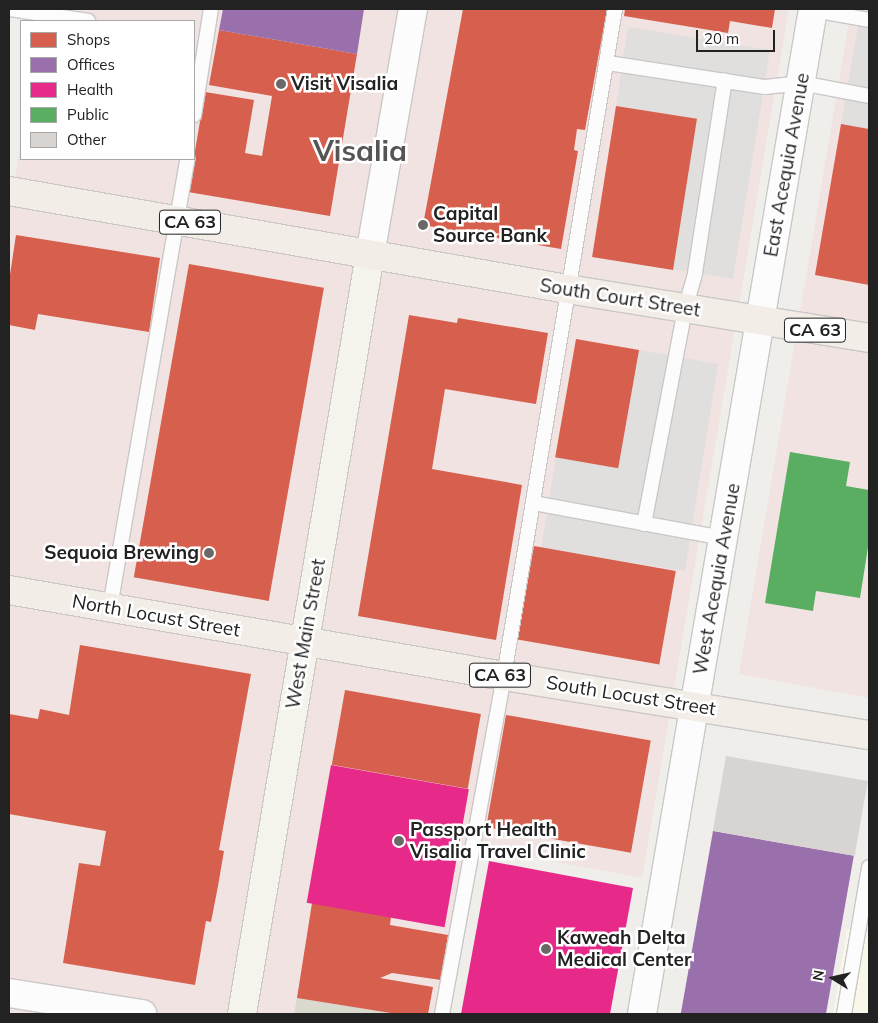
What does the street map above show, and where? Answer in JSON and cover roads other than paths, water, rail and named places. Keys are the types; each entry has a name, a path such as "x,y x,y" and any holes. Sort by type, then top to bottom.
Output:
{"main road":[{"name":"CA 63","path":"9,191 176,219 370,255"},
{"name":"South Court Street","path":"370,255 685,309 869,338"},
{"name":"North Locust Street","path":"9,590 304,641"},
{"name":"South Locust Street","path":"304,641 504,676 869,735"}],"street":[{"path":"370,255 413,9"},
{"name":"East Acequia Avenue","path":"760,321 813,10"},
{"name":"West Main Street","path":"242,1014 370,255"},
{"name":"West Acequia Avenue","path":"642,1014 760,321"},
{"path":"9,993 47,1007 142,1014"}],"lane":[{"path":"9,9 81,20"},
{"path":"195,102 200,39 212,9"},
{"path":"442,1014 504,676 567,289 616,9"},
{"path":"813,10 869,20"},
{"path":"608,63 765,87 801,83 869,96"},
{"path":"644,524 685,309 695,273 725,80"},
{"path":"110,607 187,160"},
{"path":"533,503 724,538"},
{"path":"844,1014 869,866"}],"place":[{"name":"Visit Visalia","path":"281,84"},
{"name":"Capital Source Bank","path":"423,225"},
{"name":"Sequoia Brewing","path":"209,553"},
{"name":"Passport Health Visalia Travel Clinic","path":"399,841"},
{"name":"Kaweah Delta Medical Center","path":"546,949"}],"district":[{"name":"Visalia","path":"360,151"}]}
